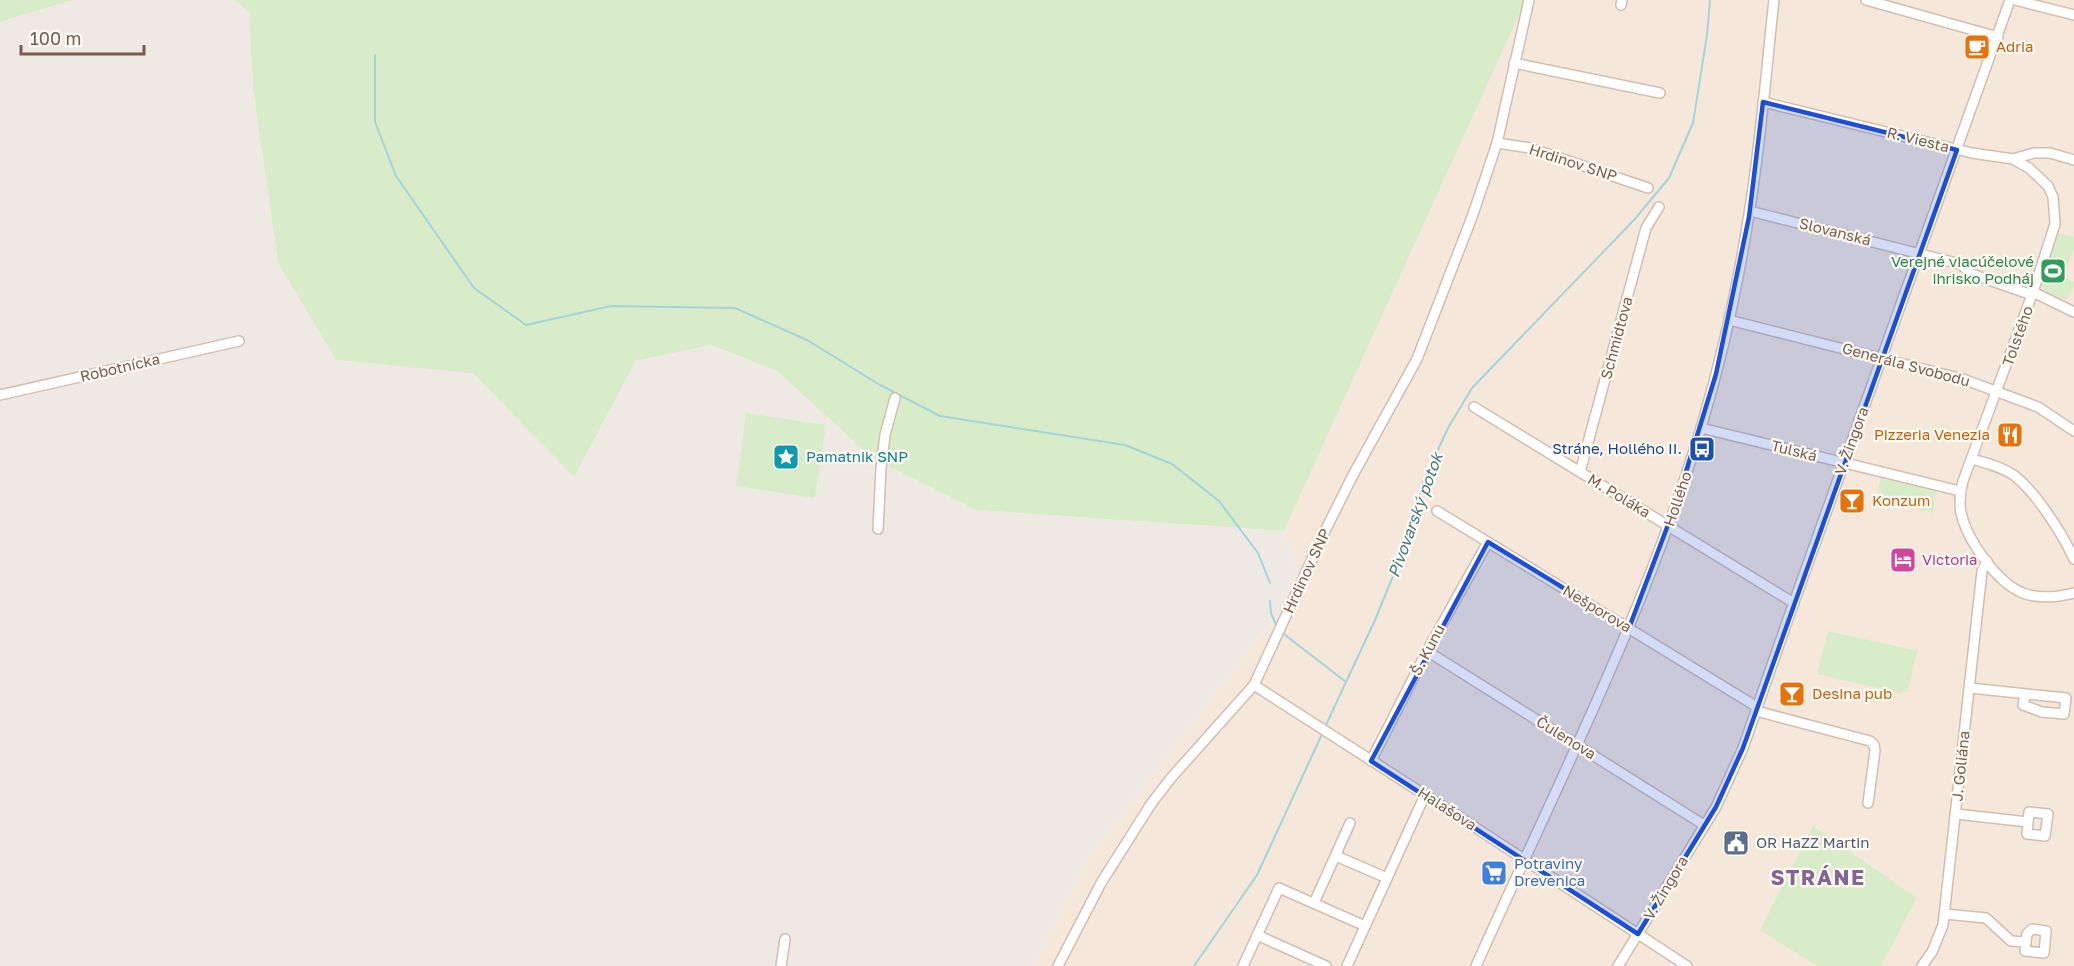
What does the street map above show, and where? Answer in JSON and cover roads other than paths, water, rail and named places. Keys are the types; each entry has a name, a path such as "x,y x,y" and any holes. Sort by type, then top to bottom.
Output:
{"street":[{"name":"Hrdinov SNP","path":"1058,966 1101,883 1151,804 1171,778 1254,685 1353,475 1417,359 1472,217 1497,142 1529,0"},
{"name":"Hollého","path":"1476,966 1629,628 1669,526 1701,428 1729,320 1750,211 1774,0"},
{"path":"1866,0 1998,37"},
{"path":"2012,0 2074,15"},
{"name":"V. Žingora","path":"1618,966 1716,807 1734,771 2012,0"},
{"path":"1514,63 1660,93"},
{"name":"R. Viesta","path":"1763,102 1957,150 2013,159 2034,153 2050,153 2074,160"},
{"name":"Hrdinov SNP","path":"1497,142 1530,148 1648,188"},
{"name":"Tolstého","path":"1960,491 2033,294 2055,224 2053,197 2041,178 2013,159"},
{"name":"Schmidtova","path":"1580,472 1646,228 1659,207"},
{"name":"Slovanská","path":"1750,211 1960,264 1972,274 2033,294 2074,312"},
{"name":"Generála Svobodu","path":"1729,320 1934,370 2038,407 2074,431"},
{"name":"Robotnícka","path":"0,395 239,341"},
{"path":"878,529 885,435 895,398"},
{"name":"M. Poláka","path":"1474,407 1794,603"},
{"name":"Tulská","path":"1701,428 1960,491"},
{"path":"1972,459 2013,475 2027,488 2064,538 2074,559"},
{"path":"1960,491 1961,512 1971,539 2005,581 2022,592 2046,597 2074,593"},
{"name":"Nešporova","path":"1437,511 1757,709 1870,741 1875,751 1868,803"},
{"name":"Š. Kunu","path":"1371,761 1427,651 1488,542"},
{"name":"J. Goliána","path":"1922,966 1940,937 1945,914 1982,571 1987,561"},
{"name":"Čulenova","path":"1427,651 1704,825"},
{"name":"Halašova","path":"1254,685 1687,966"},
{"path":"1970,688 2025,694"},
{"path":"1347,966 1425,795"},
{"path":"1956,814 2028,822"},
{"path":"1314,903 1350,823"},
{"path":"1336,856 1387,878"},
{"path":"1243,966 1279,888 1365,926"},
{"path":"1945,914 1986,918 2011,941 2026,942"},
{"path":"1257,935 1326,966"},
{"path":"781,966 785,939"}],"waterway":[{"name":"Pivovarský potok","path":"1325,727 1375,620 1409,537 1423,482 1448,428 1472,388 1634,220 1669,178 1693,123 1707,35 1710,0"},
{"path":"375,55 375,122 396,176 474,288 526,325 611,306 735,308 807,340 880,385 940,416 1125,445 1172,464 1219,501 1258,553 1270,583"},
{"path":"1270,601 1271,613 1277,627"},
{"path":"1280,631 1346,682"},
{"name":"Pivovarský potok","path":"1194,966 1257,875 1323,732"}],"place":[{"name":"Adria","path":"1977,47"},
{"name":"Verejné viacúčelové ihrisko Podháj","path":"2053,271"},
{"name":"Pizzeria Venezia","path":"2010,435"},
{"name":"Stráne, Hollého II.","path":"1702,449"},
{"name":"Pamatnik SNP","path":"786,457"},
{"name":"Konzum","path":"1852,501"},
{"name":"Victoria","path":"1903,560"},
{"name":"Desina pub","path":"1792,694"},
{"name":"OR HaZZ Martin","path":"1736,843"},
{"name":"Potraviny Drevenica","path":"1494,873"}],"district":[{"name":"STRÁNE","path":"1818,878"}]}
